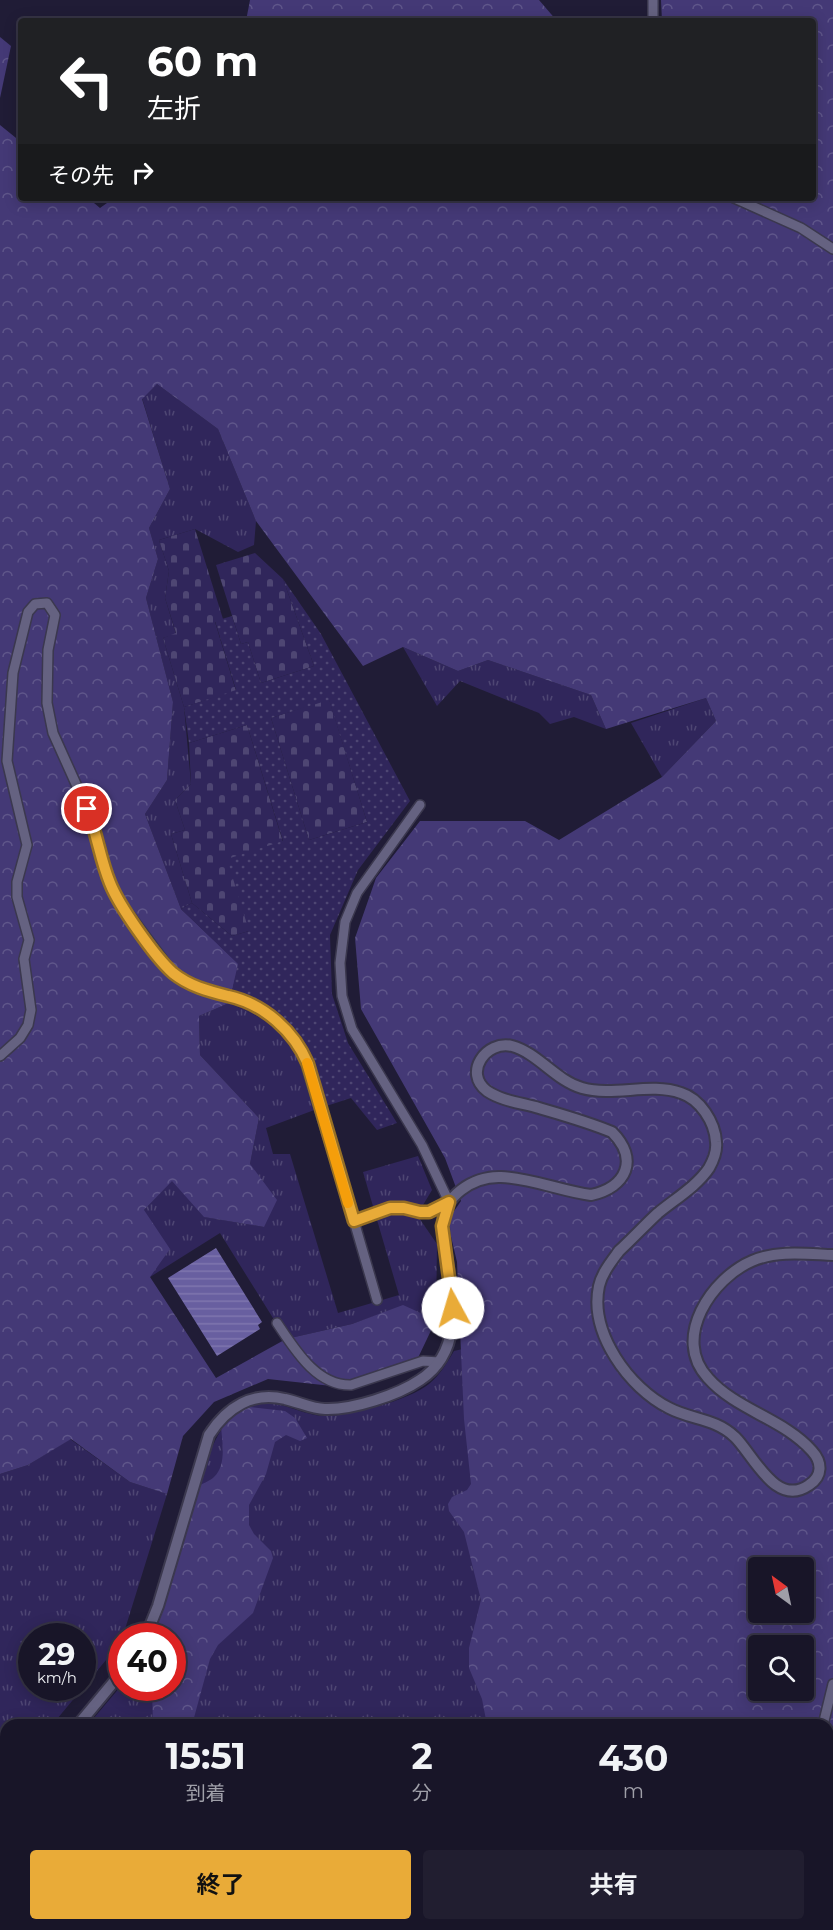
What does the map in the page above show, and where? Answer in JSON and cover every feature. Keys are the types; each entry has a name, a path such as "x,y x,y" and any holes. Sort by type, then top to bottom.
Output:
{"street":[{"path":"653,0 653,18"},
{"path":"741,201 801,228 833,249"},
{"path":"0,1056 20,1038 28,1025 31,1010 24,959 29,940 17,897 17,882 27,844 7,761 13,674 28,612 40,602 47,603 52,609 56,623 48,650 47,703 53,734 94,824 110,883 120,902 173,973 188,983 230,996 263,1011 289,1031 300,1046 308,1064 377,1300"},
{"path":"151,1623 209,1435 225,1415 253,1397 274,1396 324,1409 340,1408 398,1393 422,1379 440,1362 452,1329 453,1308 442,1226 449,1202 422,1145 352,1029 342,996 340,963 345,922 357,893 377,861 420,805"},
{"path":"354,1221 390,1208 429,1212 449,1202 469,1184 484,1178 503,1177 591,1195 613,1186 622,1178 627,1167 627,1154 621,1142 612,1132 506,1100 488,1091 478,1080 477,1073 482,1056 490,1049 500,1045 526,1052 562,1080 583,1088 613,1091 667,1089 682,1093 695,1101 712,1125 716,1142 714,1155 709,1168 694,1185 650,1221 619,1251 608,1266 599,1285 600,1325 608,1342 631,1376 651,1397 672,1410 715,1422 734,1436 768,1478 783,1490 796,1491 810,1485 819,1475 821,1467 814,1452 801,1441 723,1392 707,1378 694,1346 695,1330 711,1292 732,1272 754,1260 783,1254 833,1255"},
{"path":"277,1323 298,1354 327,1380 340,1385 351,1385 423,1361 440,1362"},
{"path":"824,1719 833,1684"},
{"path":"83,1719 108,1689"}],"green space":[{"path":"250,0 539,0 554,18 247,18"},
{"path":"661,0 833,0 833,1719 486,1719 482,1699 469,1668 469,1648 481,1600 464,1532 449,1511 448,1504 452,1497 467,1490 471,1484 464,1419 457,1262 449,1228 450,1217 461,1201 445,1158 361,1009 355,938 376,878 420,821 525,821 559,840 662,777 716,721 706,698 606,729 591,695 488,660 458,671 403,647 363,666 256,521 218,429 157,384 142,399 170,489 149,528 158,559 146,598 173,702 167,780 145,814 181,909 239,964 229,1003 199,1016 200,1055 259,1118 250,1164 277,1200 264,1227 204,1217 172,1181 144,1210 170,1249 150,1277 216,1378 286,1339 352,1324 403,1305 436,1320 416,1362 350,1388 268,1379 214,1402 183,1436 167,1494 130,1482 71,1439 28,1465 0,1474 0,125 18,140 18,201 92,201 100,208 110,201 816,201 816,18 662,18"},
{"path":"0,37 11,46 0,98"},
{"path":"157,384 218,429 256,521 254,545 238,552 195,529 159,540 169,571 165,598 176,634 163,638 184,707 191,784 175,800 185,830 171,834 192,903 181,909 145,814 167,780 173,702 146,598 158,559 149,528 170,489 142,398"},
{"path":"195,529 223,619 215,622 236,691 184,707 163,638 176,633 165,598 169,571 159,540"},
{"path":"255,553 283,579 314,666 261,683 248,642 241,644 216,565"},
{"path":"283,579 321,634 410,801 358,870 330,935 332,994 348,1043 397,1123 377,1130 351,1098 317,1109 296,1049 267,1021 229,1003 238,964 181,909 192,903 232,936 249,931 227,859 283,841 247,725 189,743 184,707 236,690 215,621 232,616 241,644 248,642 261,683 314,666","holes":["329,700 367,822 309,840 271,718"]},
{"path":"403,647 458,671 488,660 591,695 606,729 574,717 550,724 539,713 460,681 437,706"},
{"path":"706,698 716,721 662,777 631,723"},
{"path":"329,699 367,822 309,840 271,718"},
{"path":"247,725 283,842 249,931 232,936 192,903 171,834 185,830 175,800 191,784 189,743"},
{"path":"229,1003 267,1021 296,1049 317,1109 266,1128 273,1154 290,1154 338,1313 399,1295 363,1172 418,1156 432,1190 417,1215 437,1244 436,1320 403,1306 352,1324 286,1339 220,1233 150,1277 144,1210 172,1180 205,1217 264,1227 250,1164 259,1118 200,1055 199,1016"},
{"path":"467,1348 509,1719 93,1719 108,1701 186,1701 186,1623 158,1623 210,1453 227,1421 244,1408 255,1404 280,1405 319,1416 349,1413 379,1406 420,1390 440,1373 454,1351"},
{"path":"242,1406 285,1411 295,1418 307,1438 300,1441 286,1435 275,1442 266,1474 249,1505 249,1525 254,1534 271,1551 273,1558 253,1613 218,1645 210,1659 194,1719 153,1719 152,1701 186,1701 186,1623 155,1623 197,1487 210,1480 218,1472 223,1453 221,1426"},
{"path":"70,1439 130,1482 167,1494 127,1623 108,1623 108,1658 96,1672 96,1623 18,1623 18,1701 72,1701 57,1719 0,1719 0,1474 28,1465"}],"shaded area":[{"path":"216,1248 262,1322 258,1325 260,1329 217,1356 168,1278"}],"slow traffic":[{"path":"307,1063 348,1203"}],"route":[{"path":"87,809 94,824 110,883 120,902 162,961 173,973 188,983 214,993 230,996 263,1011 289,1031 300,1046 308,1064 354,1221 390,1208 429,1212 449,1202 442,1226 446,1242 453,1308"}]}
